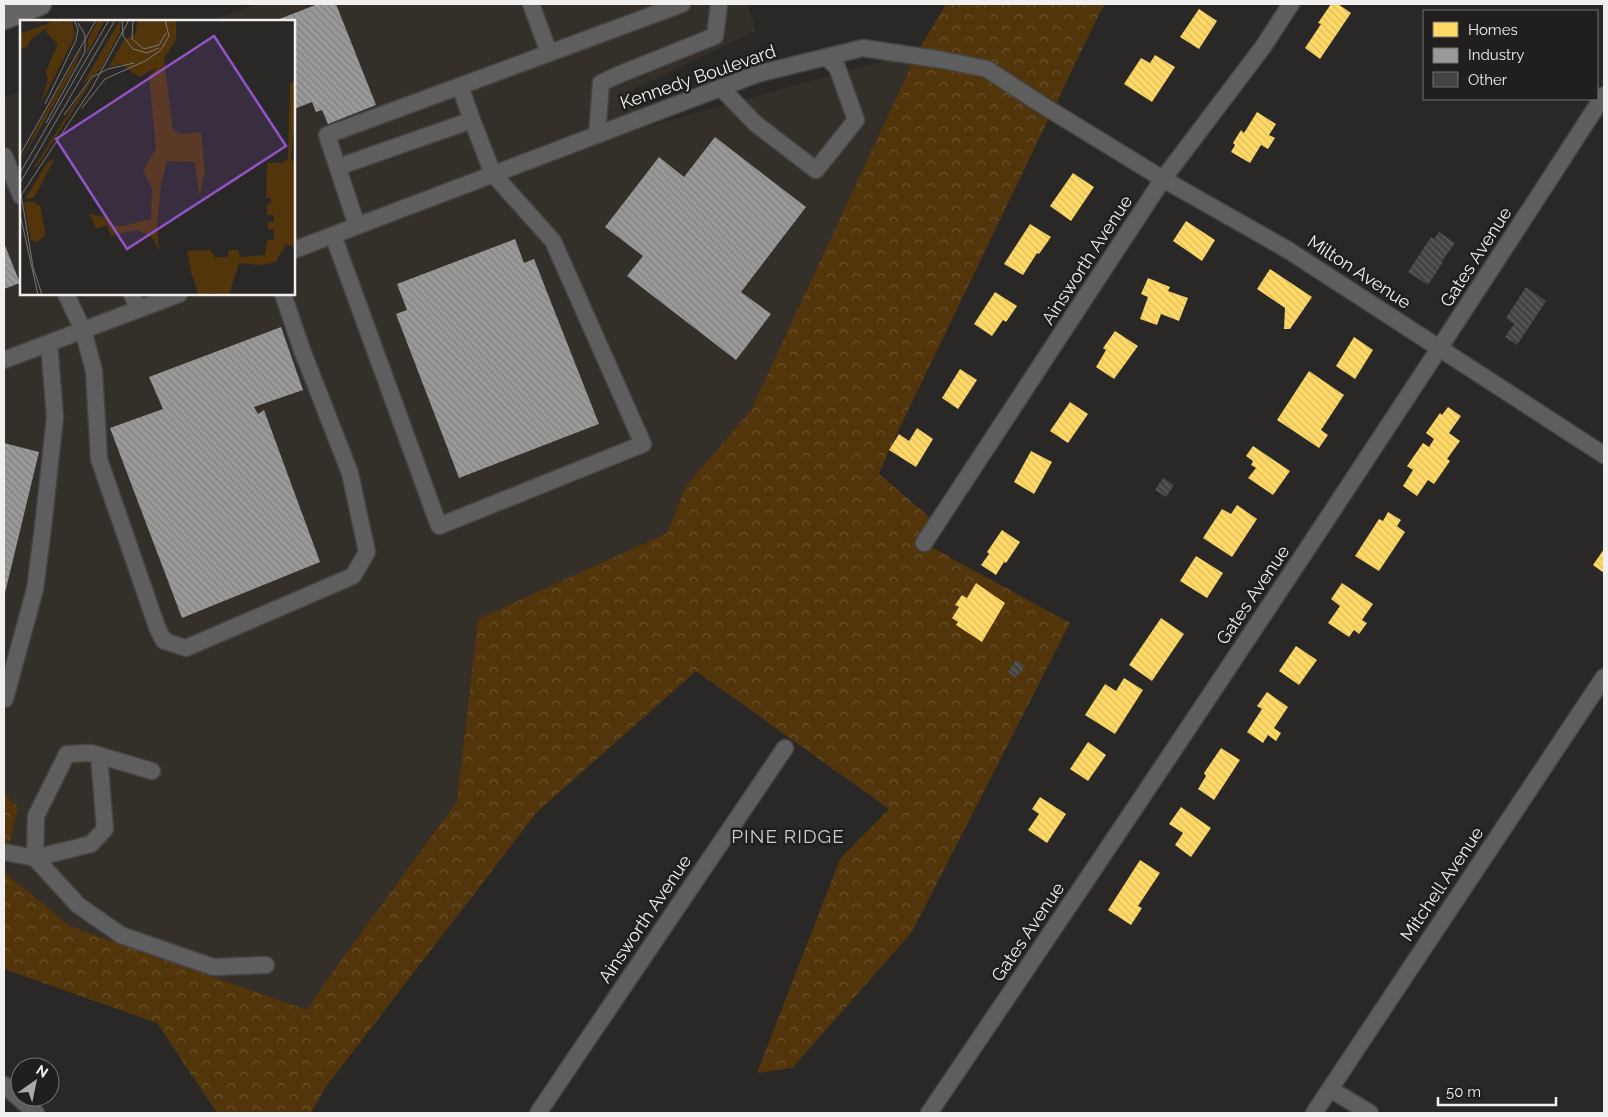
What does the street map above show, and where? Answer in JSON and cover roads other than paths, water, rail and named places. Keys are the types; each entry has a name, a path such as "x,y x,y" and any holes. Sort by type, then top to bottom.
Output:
{"highway":[{"path":"4,18 40,4"}],"street":[{"path":"531,4 549,53"},
{"path":"357,226 327,135 682,4"},
{"path":"597,135 601,84 618,74 715,36 719,4"},
{"name":"Ainsworth Avenue","path":"924,543 1164,179 1263,47 1291,4"},
{"name":"Kennedy Boulevard","path":"295,250 757,74 863,48 943,60 987,69 1164,179"},
{"path":"721,88 756,124 816,170 856,120 836,67 826,57"},
{"path":"333,235 439,526 643,444 553,241 493,174 460,86"},
{"name":"Gates Avenue","path":"930,1113 1440,349 1599,116 1604,95"},
{"path":"338,167 472,120"},
{"path":"4,156 20,194"},
{"name":"Milton Avenue","path":"1164,179 1288,250 1604,455"},
{"path":"66,295 83,330 94,372 98,459 156,627 164,641 186,648 353,576 367,552 350,474 302,350 283,295"},
{"path":"132,295 138,309"},
{"path":"4,360 176,295"},
{"path":"4,698 35,589 55,417 49,343"},
{"name":"Mitchell Avenue","path":"1314,1113 1604,677"},
{"name":"Ainsworth Avenue","path":"538,1113 786,748"},
{"path":"152,771 91,753 67,754 36,816 34,858 78,905 121,935 213,967 266,965"},
{"path":"4,852 34,858 91,844 105,829 99,756"},
{"path":"4,1086 36,1113"},
{"path":"1330,1089 1370,1113"}],"district":[{"name":"PINE RIDGE","path":"788,836"}]}
